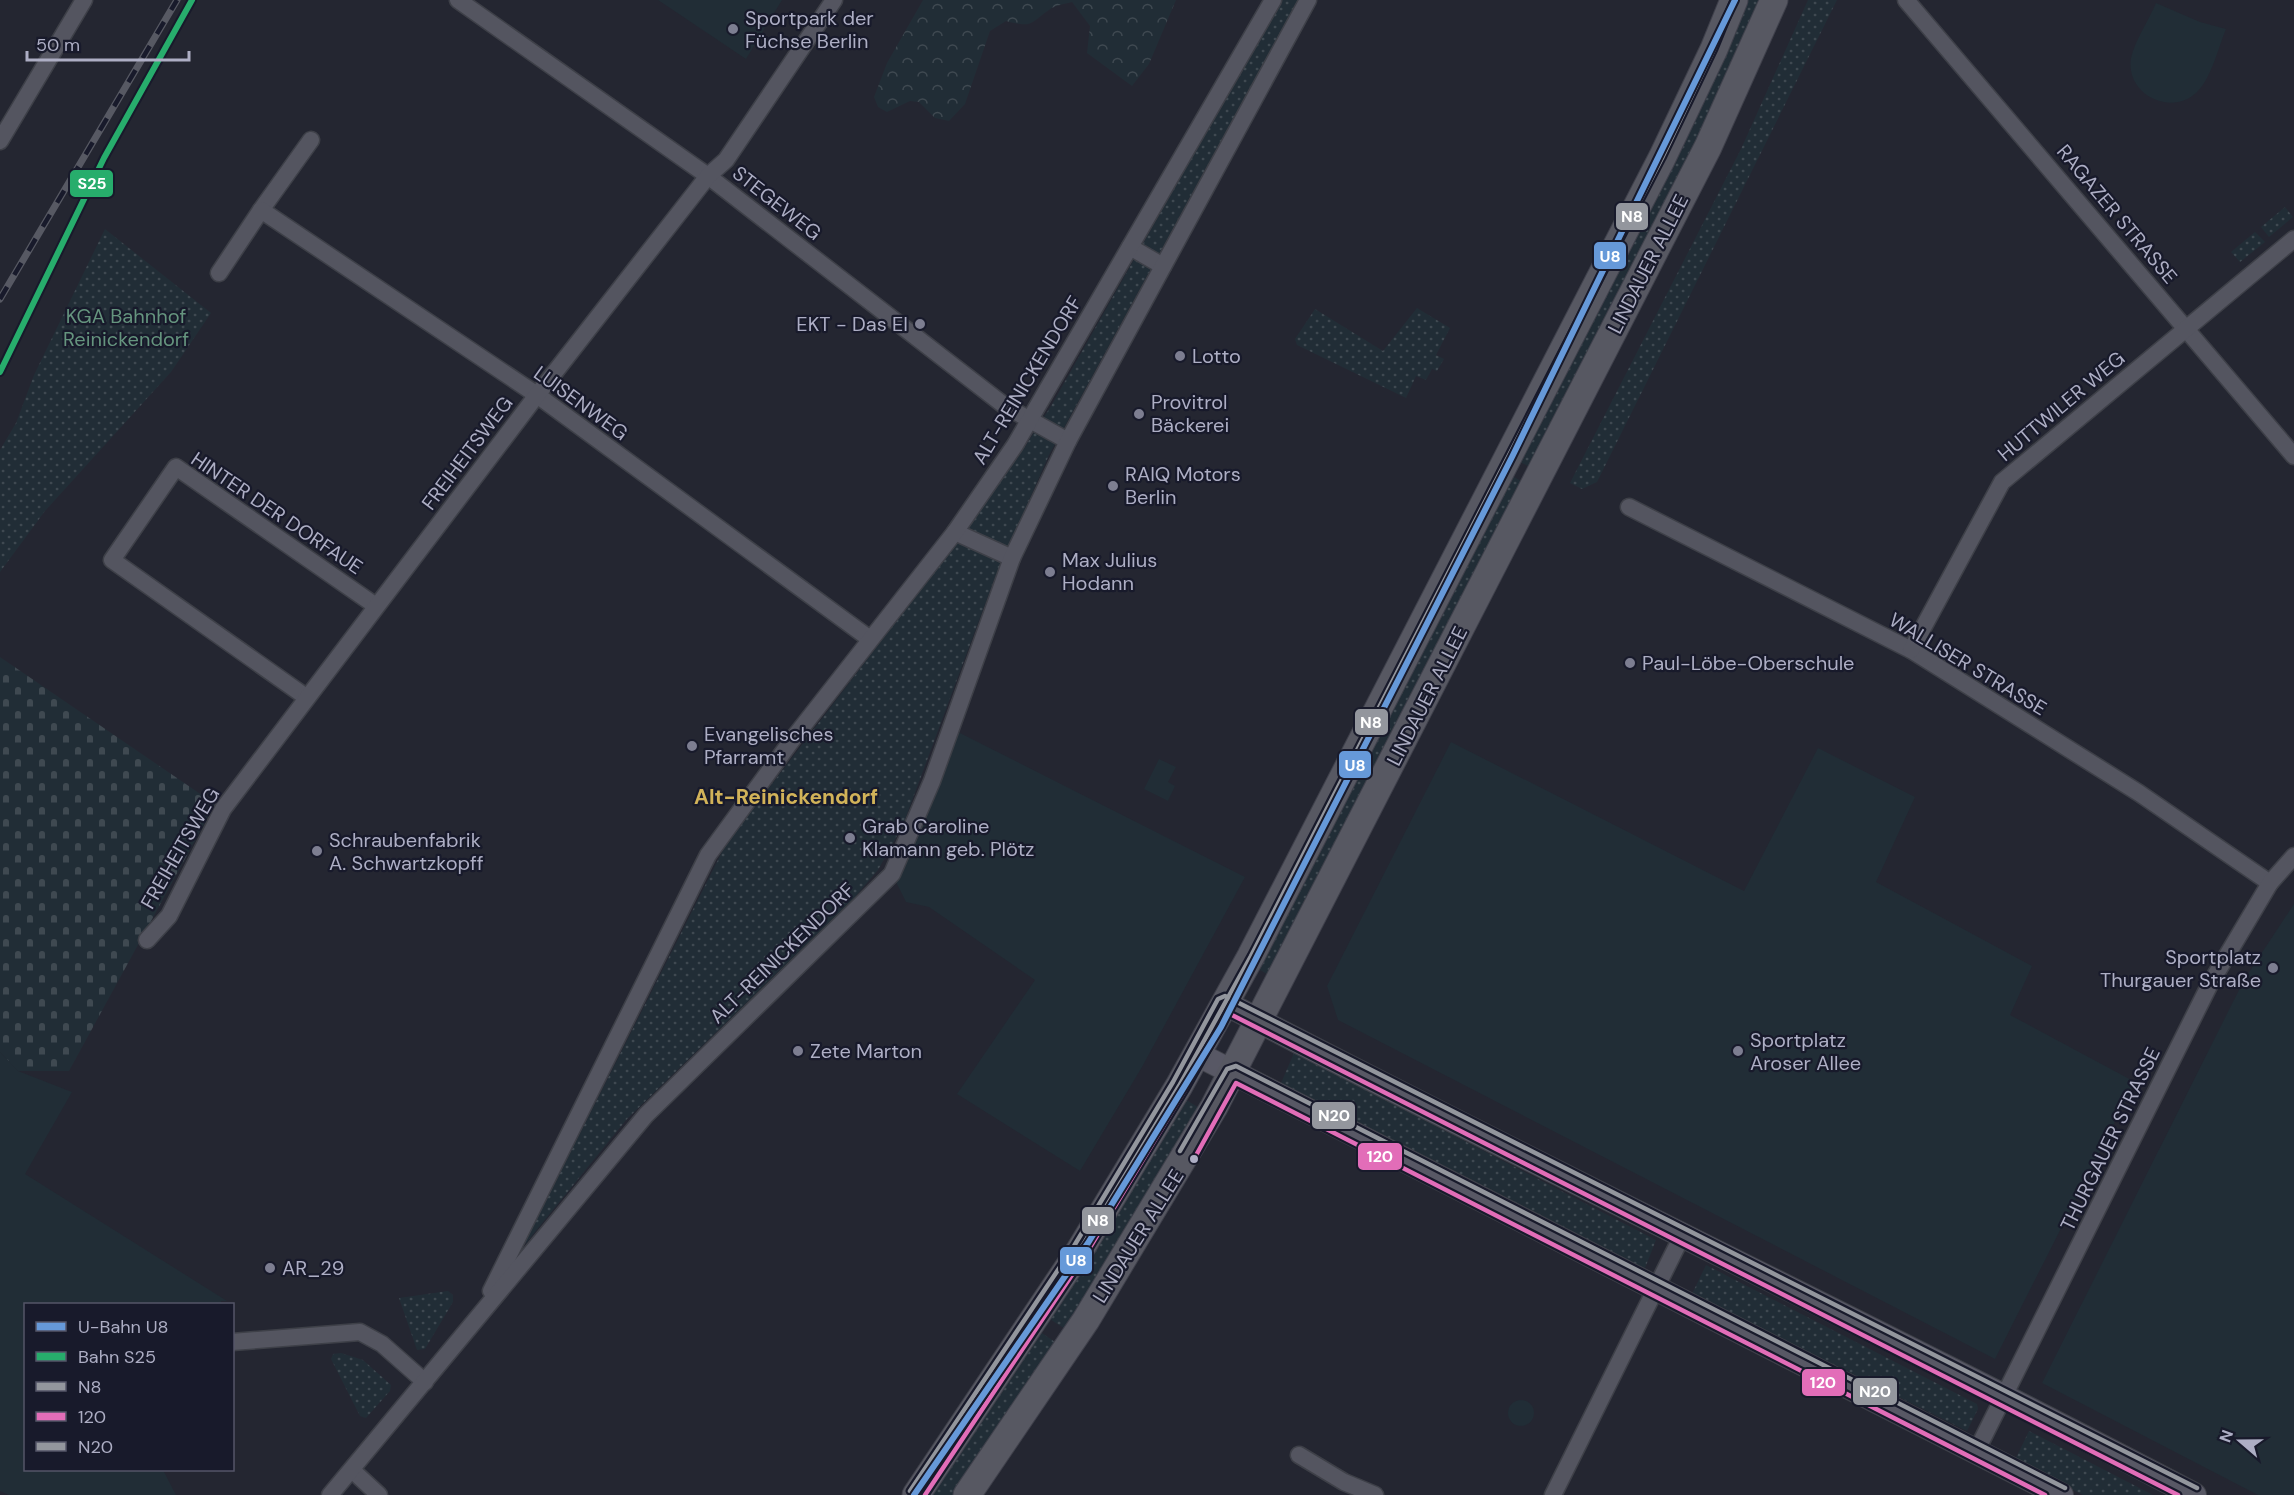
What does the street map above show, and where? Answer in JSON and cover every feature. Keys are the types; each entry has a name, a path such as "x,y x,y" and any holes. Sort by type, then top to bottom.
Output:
{"main road":[{"name":"LINDAUER ALLEE","path":"916,1495 1051,1296 1226,1002 1283,897 1647,188 1714,49 1734,0"},
{"name":"LINDAUER ALLEE","path":"967,1495 1071,1342 1137,1238 1233,1073 1708,147 1774,0"},
{"path":"1226,1002 1682,1236 2005,1395 2194,1495"},
{"path":"1197,1054 1977,1450 2061,1495"}],"street":[{"path":"0,141 84,0"},
{"name":"STEGEWEG","path":"458,0 708,176 1005,406 1068,441"},
{"name":"FREIHEITSWEG","path":"147,940 169,916 224,809 306,697 537,395 708,176 726,160 834,0"},
{"name":"ALT-REINICKENDORF","path":"479,1316 708,855 753,792 870,639 955,532 1031,420 1273,0"},
{"name":"ALT-REINICKENDORF","path":"330,1495 646,1115 892,874 935,773 1012,558 1068,441 1308,0"},
{"name":"RAGAZER STRASSE","path":"1906,0 2294,456"},
{"path":"219,273 310,140"},
{"name":"LUISENWEG","path":"261,210 537,395 870,639"},
{"name":"HUTTWILER WEG","path":"1911,650 2002,482 2294,239"},
{"path":"1130,248 1163,266"},
{"name":"HINTER DER DORFAUE","path":"306,697 112,560 176,467 376,606"},
{"name":"WALLISER STRASSE","path":"1629,507 1911,650 2139,793 2270,883"},
{"path":"955,532 1012,558"},
{"name":"THURGAUER STRASSE","path":"1977,1450 2210,984 2270,883 2294,856"},
{"path":"1553,1495 1682,1236"},
{"path":"234,1342 360,1332 382,1344 425,1382"},
{"path":"1299,1455 1344,1482 1375,1495"},
{"path":"352,1470 379,1495"}],"green space":[{"name":"Sportpark der Füchse Berlin","path":"658,0 782,0 746,59"},
{"path":"923,0 1176,0 1149,64 1132,86 1087,53 1090,26 1072,2 1051,8 1030,23 1006,21 990,31 965,104 949,121 935,118 919,102 910,101 887,112 878,107 874,97 887,63"},
{"path":"1281,0 1298,0 1049,455 994,580 903,825 878,870 854,898 627,1119 526,1243 525,1236 548,1197 726,844 947,555 1019,456 1051,406"},
{"path":"1745,0 1764,0 1741,54 1532,468 1518,461"},
{"path":"1808,0 1837,0 1597,482 1582,489 1570,483 1741,149"},
{"path":"2156,3 2200,22 2226,29 2211,70 2202,86 2187,99 2164,102 2152,98 2135,82 2131,71 2133,51"},
{"path":"2285,207 2293,217 2269,237 2261,227"},
{"name":"KGA Bahnhof Reinickendorf","path":"105,229 211,313 171,372 45,511 0,572 0,450 16,423 34,375"},
{"path":"2255,232 2265,242 2240,262 2231,252"},
{"path":"1417,308 1450,328 1436,355 1444,359 1437,371 1432,369 1426,380 1416,376 1406,398 1297,345 1295,339 1315,309 1383,351"},
{"path":"1510,475 1525,483 1271,976 1256,968"},
{"path":"0,657 215,804 69,1071 18,1071 0,1052"},
{"path":"952,729 1245,877 1142,1067 1080,1171 957,1094 1035,980 929,907 906,902 892,874"},
{"name":"Sportplatz Aroser Allee","path":"1451,742 1744,891 1818,748 1915,797 1876,882 2032,966 2010,1015 2135,1082 1995,1359 1338,1020 1327,986"},
{"path":"1159,759 1176,767 1168,782 1175,786 1168,801 1144,789"},
{"path":"2294,904 2294,1495 2258,1495 2042,1383 2244,980"},
{"path":"0,1052 18,1071 72,1092 25,1174 227,1301 221,1301 221,1303 24,1303 24,1471 164,1471 176,1495 9,1495 0,1491"},
{"path":"1294,1053 1656,1240 1645,1268 1641,1268 1281,1083"},
{"path":"1183,1098 1201,1109 1067,1330 1048,1318"},
{"path":"1706,1265 1977,1404 1978,1409 1967,1431 1692,1294"},
{"path":"448,1291 453,1295 453,1302 425,1349 417,1350 399,1298"},
{"path":"1039,1331 1058,1344 955,1495 926,1495"},
{"path":"341,1353 363,1360 391,1385 390,1391 366,1418 360,1416 331,1359 333,1354"},
{"path":"1521,1400 1530,1404 1534,1413 1530,1422 1521,1426 1512,1422 1508,1413 1512,1404"},
{"path":"2029,1431 2153,1495 2083,1495 2015,1460"}],"railway":[{"path":"0,299 177,0"}],"metro line":[{"name":"U8","path":"914,1495 1088,1243 1221,1027 1512,457 1735,0"}],"rail line":[{"name":"S25","path":"0,372 104,158 192,0"}],"transit line":[{"name":"N8","path":"916,1495 1080,1250 1179,1086 1251,956 1662,158 1714,49 1734,0"},
{"name":"N20","path":"910,1491 1074,1246 1173,1082 1218,999 1225,996 2197,1488"},
{"name":"120","path":"925,1495 1086,1254 1185,1090 1228,1013 2178,1495"},
{"name":"N20","path":"1180,1151 1227,1069 1236,1066 2065,1488"},
{"name":"120","path":"1194,1159 1236,1083 2045,1495"}],"place":[{"name":"Sportpark der Füchse Berlin","path":"733,29"},
{"name":"EKT - Das EI","path":"920,324"},
{"name":"Lotto","path":"1180,356"},
{"name":"Provitrol Bäckerei","path":"1139,414"},
{"name":"RAIQ Motors Berlin","path":"1113,486"},
{"name":"Max Julius Hodann","path":"1050,572"},
{"name":"Paul-Löbe-Oberschule","path":"1630,663"},
{"name":"Evangelisches Pfarramt","path":"692,746"},
{"name":"Grab Caroline Klamann geb. Plötz","path":"850,838"},
{"name":"Schraubenfabrik A. Schwartzkopff","path":"317,851"},
{"name":"Sportplatz Thurgauer Straße","path":"2273,968"},
{"name":"Zete Marton","path":"798,1051"},
{"name":"Sportplatz Aroser Allee","path":"1738,1051"},
{"name":"AR_29","path":"270,1268"}],"district":[{"name":"Alt-Reinickendorf","path":"786,797"}]}
